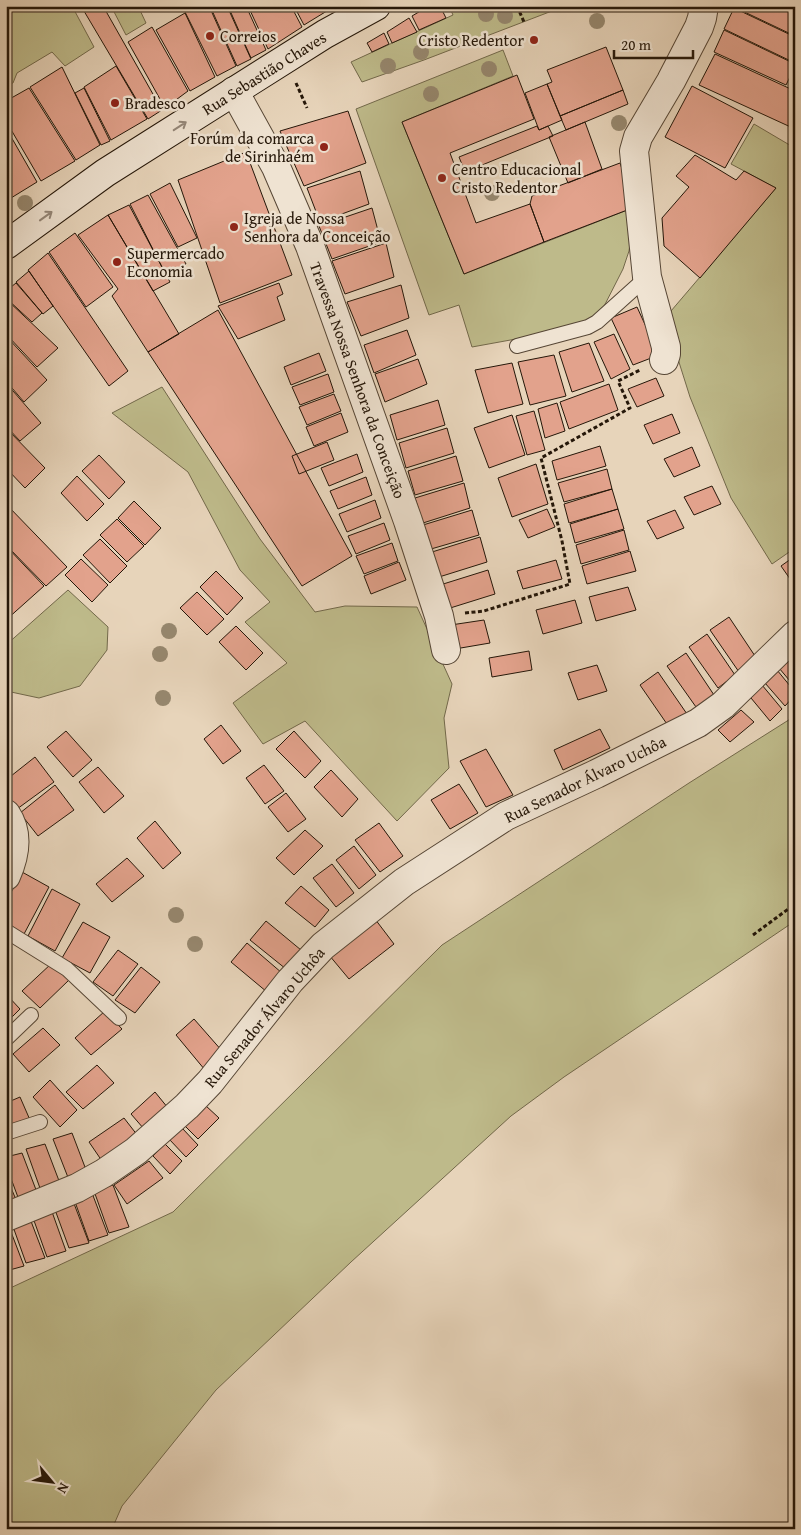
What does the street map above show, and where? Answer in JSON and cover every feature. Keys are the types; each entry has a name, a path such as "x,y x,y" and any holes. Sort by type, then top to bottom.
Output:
{"street":[{"name":"Rua Sebastião Chaves","path":"6,245 105,173 325,34 376,6"},
{"path":"664,360 666,347 647,277 634,151 635,144 688,48 702,18 704,6"},
{"name":"Travessa Nossa Senhora da Conceição","path":"234,91 276,167 310,246 408,520 439,616 446,650"},
{"name":"Rua Senador Álvaro Uchôa","path":"6,1217 77,1188 104,1174 136,1151 187,1106 210,1082 290,981 322,946 404,882 506,816 698,723 723,705 795,635"},
{"path":"6,814 14,831 15,845 12,864 6,876"}],"lane":[{"path":"517,346 593,324 606,315 647,277"},
{"path":"6,931 67,969 119,1018"},
{"path":"6,1039 31,1015"},
{"path":"6,1133 40,1122"}],"path":[{"path":"518,6 524,22"},
{"path":"296,82 307,108"},
{"path":"439,616 484,611 570,584 562,541 541,458 630,408 618,381 664,360"},
{"path":"753,936 795,904"}],"shaded area":[{"path":"6,6 72,6 94,47 65,66 52,52 17,73 13,83 6,86"},
{"path":"111,6 138,6 146,23 126,35"},
{"path":"449,6 565,6 362,82 351,62 453,15"},
{"path":"503,50 513,76 402,122 464,274 635,207 629,251 623,269 597,320 472,347 459,305 429,315 356,109"},
{"path":"754,124 793,147 795,145 795,548 772,564 731,498 690,397 665,318 776,188 731,164"},
{"path":"162,387 260,539 315,612 345,606 417,607 452,684 444,718 449,768 397,821 305,721 263,744 233,703 287,663 245,622 270,602 240,570 188,472 112,413"},
{"path":"68,590 108,627 107,650 80,686 39,698 11,692 6,686 6,645"},
{"path":"795,716 795,921 564,1077 511,1116 351,1262 216,1390 122,1506 112,1529 6,1529 6,1290 173,1212 442,945"}],"building":[{"path":"81,6 103,6 162,110 148,119"},
{"name":"Correios","path":"182,6 209,6 236,66 217,76"},
{"path":"210,6 227,6 251,59 237,66"},
{"path":"228,6 246,6 266,50 251,58"},
{"path":"248,6 291,6 302,27 268,49"},
{"path":"294,6 335,6 304,25"},
{"path":"429,6 440,6 446,18 419,30 412,16"},
{"path":"734,6 795,6 795,36 734,7"},
{"path":"734,8 795,37 795,63 724,29"},
{"path":"185,13 215,77 190,91 156,30"},
{"path":"409,18 417,32 392,43 387,32"},
{"path":"152,27 188,91 165,108 128,42"},
{"path":"724,30 795,64 786,85 714,52"},
{"path":"384,33 389,44 372,52 367,43"},
{"path":"606,47 623,90 560,116 547,84 552,82 547,70"},
{"path":"715,54 795,91 795,129 699,85"},
{"name":"Bradesco","path":"116,66 147,119 111,140 84,87"},
{"path":"62,67 100,145 76,160 30,87"},
{"name":"Centro Educacional Cristo Redentor","path":"517,75 534,119 450,153 476,223 530,204 544,242 464,274 402,122"},
{"path":"547,84 562,120 539,130 525,93"},
{"path":"692,86 753,118 725,168 665,137"},
{"path":"29,88 75,161 41,181 6,121 6,101"},
{"path":"84,88 110,141 101,145 75,93"},
{"path":"623,90 628,104 566,130 560,116"},
{"name":"Forúm da comarca de Sirinhaém","path":"348,111 366,163 304,186 280,131"},
{"path":"585,122 602,169 568,183 549,137"},
{"path":"537,126 539,130 548,126 553,136 465,172 459,157"},
{"path":"6,128 37,182 11,198 6,190"},
{"name":"Igreja de Nossa Senhora da Conceição","path":"246,152 292,275 220,303 178,180"},
{"path":"695,155 736,180 744,171 776,188 700,278 664,246 662,218 689,187 676,176"},
{"path":"620,163 635,207 544,242 530,204 532,196"},
{"path":"360,171 369,204 320,222 307,188"},
{"path":"170,183 197,238 178,247 150,194"},
{"path":"148,195 186,264 166,275 130,204"},
{"path":"129,205 170,282 153,291 108,215"},
{"path":"372,208 381,242 332,259 319,226"},
{"name":"Supermercado Economia","path":"108,215 179,334 148,352 112,296 118,289 78,235"},
{"path":"75,233 113,287 86,307 49,252"},
{"path":"386,243 394,277 345,294 332,261"},
{"path":"48,253 128,371 109,386 28,270"},
{"path":"29,271 53,306 43,314 16,282"},
{"path":"16,283 42,313 32,322 6,298 6,291"},
{"path":"279,283 283,294 277,297 285,320 238,339 218,306"},
{"path":"401,285 409,318 361,336 347,302"},
{"path":"6,299 58,348 37,367 6,334"},
{"path":"637,307 659,355 633,365 611,318"},
{"path":"218,310 352,556 302,586 148,352"},
{"path":"407,330 416,355 374,373 364,345"},
{"path":"614,334 630,369 611,379 594,342"},
{"path":"6,336 47,380 24,402 6,381"},
{"path":"589,343 604,381 572,392 559,352"},
{"path":"319,353 326,371 291,385 284,367"},
{"path":"554,355 566,396 530,405 518,362"},
{"path":"418,359 427,384 385,402 375,374"},
{"path":"512,363 523,404 488,413 475,370"},
{"path":"328,374 334,392 300,405 292,387"},
{"path":"656,378 664,396 637,407 628,389"},
{"path":"6,383 41,423 20,441 6,426"},
{"path":"609,384 618,410 569,429 560,402"},
{"path":"334,394 341,411 307,425 299,407"},
{"path":"438,400 445,425 397,440 390,415"},
{"path":"557,403 565,431 545,438 538,409"},
{"path":"534,411 545,450 527,455 516,416"},
{"path":"341,413 348,432 314,446 306,427"},
{"path":"672,414 680,433 653,444 644,425"},
{"path":"512,415 525,455 489,468 474,428"},
{"path":"6,428 45,468 25,488 6,468"},
{"path":"447,428 454,453 406,468 399,443"},
{"path":"327,442 334,460 299,474 292,456"},
{"path":"600,446 606,466 557,480 552,461"},
{"path":"692,447 700,466 674,477 664,459"},
{"path":"357,454 363,472 329,486 321,468"},
{"path":"99,455 125,482 109,499 82,471"},
{"path":"456,456 463,481 415,495 408,471"},
{"path":"536,464 548,504 512,517 498,478"},
{"path":"607,469 612,489 564,502 558,483"},
{"path":"77,476 104,504 87,521 61,493"},
{"path":"366,477 372,495 338,509 330,491"},
{"path":"464,483 470,508 423,523 415,498"},
{"path":"712,486 721,504 694,515 684,497"},
{"path":"612,489 618,509 569,523 564,504"},
{"path":"375,500 381,518 347,532 339,514"},
{"path":"134,501 161,528 145,545 118,518"},
{"path":"6,504 67,567 46,586 6,545"},
{"path":"547,509 555,527 528,538 519,520"},
{"path":"618,509 624,529 575,543 570,524"},
{"path":"472,510 479,535 431,549 423,525"},
{"path":"675,510 684,528 657,539 647,521"},
{"path":"117,519 144,546 127,562 100,535"},
{"path":"384,523 390,540 356,554 348,536"},
{"path":"624,530 629,550 581,564 576,545"},
{"path":"480,537 487,562 439,577 432,552"},
{"path":"100,539 127,566 110,583 83,555"},
{"path":"392,543 398,561 364,574 356,556"},
{"path":"6,546 44,586 6,620"},
{"path":"630,551 636,571 587,584 582,566"},
{"path":"795,556 795,586 781,566"},
{"path":"81,559 108,585 92,602 65,575"},
{"path":"556,560 562,579 523,589 517,571"},
{"path":"399,562 406,580 371,594 364,576"},
{"path":"488,570 495,594 447,609 440,585"},
{"path":"216,571 243,598 227,615 200,587"},
{"path":"628,587 636,610 596,621 589,597"},
{"path":"197,592 224,619 207,635 180,608"},
{"path":"575,600 582,623 543,634 536,610"},
{"path":"729,617 757,659 739,672 710,630"},
{"path":"484,620 490,643 449,650 444,626"},
{"path":"236,626 263,653 246,670 219,642"},
{"path":"707,634 735,675 718,688 689,647"},
{"path":"529,651 532,670 492,677 489,658"},
{"path":"686,653 714,695 696,707 667,666"},
{"path":"791,656 795,660 795,687 779,668"},
{"path":"597,665 607,691 578,700 568,673"},
{"path":"777,670 795,692 795,695 785,706 765,683"},
{"path":"658,672 687,714 669,727 640,685"},
{"path":"762,685 782,709 770,721 751,698"},
{"path":"741,710 754,722 730,742 718,730"},
{"path":"221,725 241,751 223,764 204,739"},
{"path":"600,729 610,748 563,770 554,750"},
{"path":"66,731 92,760 73,777 47,747"},
{"path":"294,731 321,761 305,778 276,749"},
{"path":"486,749 513,795 486,807 460,761"},
{"path":"35,757 54,782 17,809 6,794 6,780"},
{"path":"264,765 284,791 265,804 246,778"},
{"path":"98,767 124,796 104,813 79,782"},
{"path":"331,770 358,799 342,817 314,787"},
{"path":"459,784 478,813 450,829 431,800"},
{"path":"55,785 74,810 38,836 20,813"},
{"path":"286,793 306,819 288,832 268,807"},
{"path":"155,821 181,853 163,869 137,838"},
{"path":"379,823 403,856 380,872 355,840"},
{"path":"305,830 323,846 294,875 276,858"},
{"path":"354,846 376,875 359,889 336,860"},
{"path":"127,858 144,876 112,902 96,884"},
{"path":"332,864 354,893 336,907 313,878"},
{"path":"22,872 49,887 24,934 6,924 6,902"},
{"path":"301,886 329,910 315,927 285,903"},
{"path":"52,889 80,904 55,951 28,936"},
{"path":"375,919 394,944 349,979 329,955"},
{"path":"266,921 301,950 286,969 250,940"},
{"path":"83,922 110,937 90,973 62,958"},
{"path":"247,943 282,973 267,992 231,962"},
{"path":"118,950 138,964 113,996 93,982"},
{"path":"52,963 69,980 40,1008 22,991"},
{"path":"141,967 160,982 135,1013 115,1000"},
{"path":"6,994 20,1009 6,1023"},
{"path":"105,1011 122,1029 91,1055 75,1038"},
{"path":"194,1019 223,1052 205,1070 176,1035"},
{"path":"43,1028 60,1045 29,1072 13,1054"},
{"path":"97,1065 114,1083 83,1109 66,1092"},
{"path":"50,1080 77,1110 60,1127 33,1097"},
{"path":"155,1092 168,1108 144,1129 131,1114"},
{"path":"20,1097 30,1120 6,1129 6,1103"},
{"path":"205,1105 219,1118 198,1139 184,1125"},
{"path":"124,1118 138,1136 102,1161 89,1142"},
{"path":"182,1128 198,1145 186,1157 169,1139"},
{"path":"72,1133 88,1175 69,1180 53,1139"},
{"path":"45,1144 61,1186 41,1191 26,1149"},
{"path":"165,1144 182,1161 170,1174 153,1156"},
{"path":"22,1153 38,1195 19,1200 6,1165 6,1157"},
{"path":"149,1161 163,1178 127,1204 114,1185"},
{"path":"6,1176 17,1202 6,1205"},
{"path":"113,1185 129,1227 109,1233 94,1191"},
{"path":"92,1193 108,1235 89,1241 74,1199"},
{"path":"73,1201 89,1243 69,1248 54,1207"},
{"path":"51,1209 66,1251 47,1257 32,1215"},
{"path":"29,1216 45,1258 26,1263 11,1221"},
{"path":"8,1224 24,1266 6,1271 6,1225"}],"place":[{"name":"Correios","path":"210,36"},
{"name":"Cristo Redentor","path":"534,40"},
{"name":"Bradesco","path":"115,103"},
{"name":"Forúm da comarca de Sirinhaém","path":"324,147"},
{"name":"Centro Educacional Cristo Redentor","path":"442,178"},
{"name":"Igreja de Nossa Senhora da Conceição","path":"234,227"},
{"name":"Supermercado Economia","path":"117,262"}]}
